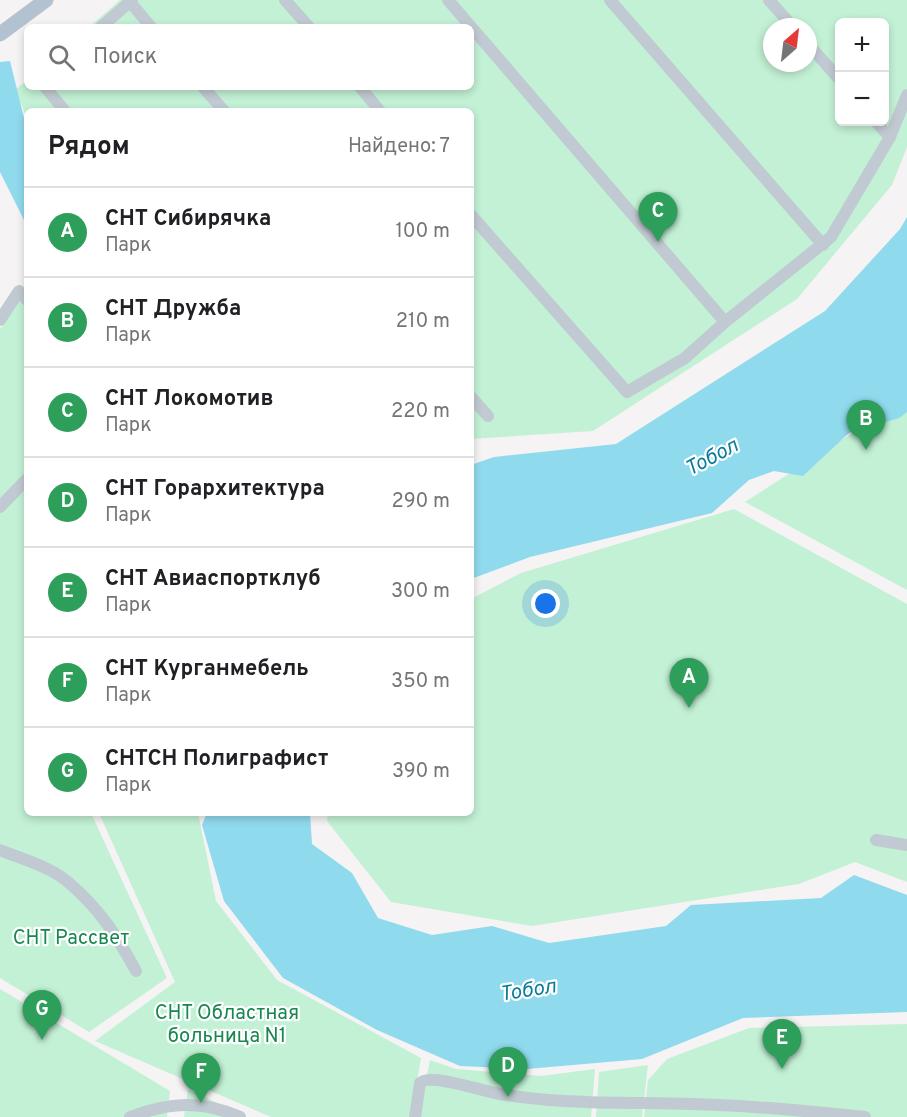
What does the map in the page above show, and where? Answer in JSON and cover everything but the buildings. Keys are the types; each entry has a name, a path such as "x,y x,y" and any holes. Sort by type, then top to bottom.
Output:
{"main road":[{"path":"0,34 46,0"}],"street":[{"path":"285,0 306,24"},
{"path":"448,0 469,24"},
{"path":"610,0 823,245"},
{"path":"769,0 785,18"},
{"path":"104,24 131,1 150,24"},
{"path":"474,30 725,322"},
{"path":"817,55 835,75"},
{"path":"48,90 63,108"},
{"path":"206,90 221,108"},
{"path":"363,90 378,108"},
{"path":"474,218 627,392 685,358 725,322 831,237 890,138 907,95"},
{"path":"880,126 890,138"},
{"path":"0,320 19,291 24,297"},
{"path":"474,400 488,416"},
{"path":"0,507 24,482"},
{"path":"876,840 907,845"},
{"path":"0,850 47,869 68,881 109,922 136,971"},
{"path":"415,1117 420,1083 424,1079 433,1078 521,1098 577,1102 692,1104 865,1117"},
{"path":"130,1117 168,1106 189,1111 216,1107 240,1117"}],"green space":[{"path":"120,0 907,0 907,147 892,185 797,299 593,431 474,439 474,108 24,108 24,110 15,90 24,82 24,90 474,90 474,24 92,24"},
{"name":"СНТ Рассвет","path":"24,293 24,816 92,816 167,978 89,1032 0,978 0,329"},
{"path":"907,398 907,590 745,502"},
{"path":"734,509 907,604 907,882 855,862 799,884 532,926 391,902 327,821 328,816 474,816 474,597 521,573"},
{"name":"СНТ Областная больница N1","path":"100,816 199,816 216,901 277,980 421,1058 411,1117 271,1117 95,1041 175,982"},
{"path":"0,989 170,1091 167,1117 0,1117"},
{"path":"907,1024 907,1117 644,1117 648,1080 667,1059 749,1028"},
{"path":"430,1060 456,1069 541,1076 595,1069 591,1117 419,1117"},
{"path":"648,1065 642,1117 596,1117 599,1072"},
{"path":"188,1089 246,1117 184,1117"}],"water":[{"path":"10,61 24,118 24,220 0,172 0,62"},
{"name":"Тобол","path":"907,217 907,412 899,418 849,433 803,476 774,471 749,480 712,513 530,557 474,578 474,464 494,457 616,444 825,311 900,229"},
{"name":"Тобол","path":"206,816 310,816 312,844 352,873 378,918 432,935 492,926 549,943 666,926 691,905 821,898 854,875 907,895 907,1012 743,1018 642,1059 527,1069 460,1066 377,1030 283,978 224,901 202,825"}],"place":[{"name":"СНТ Локомотив","path":"658,242"},
{"name":"СНТ Дружба","path":"866,450"},
{"name":"СНТ Сибирячка","path":"689,708"},
{"name":"СНТСН Полиграфист","path":"42,1040"},
{"name":"СНТ Авиаспортклуб","path":"782,1069"},
{"name":"СНТ Горархитектура","path":"508,1097"},
{"name":"СНТ Курганмебель","path":"201,1103"}]}
